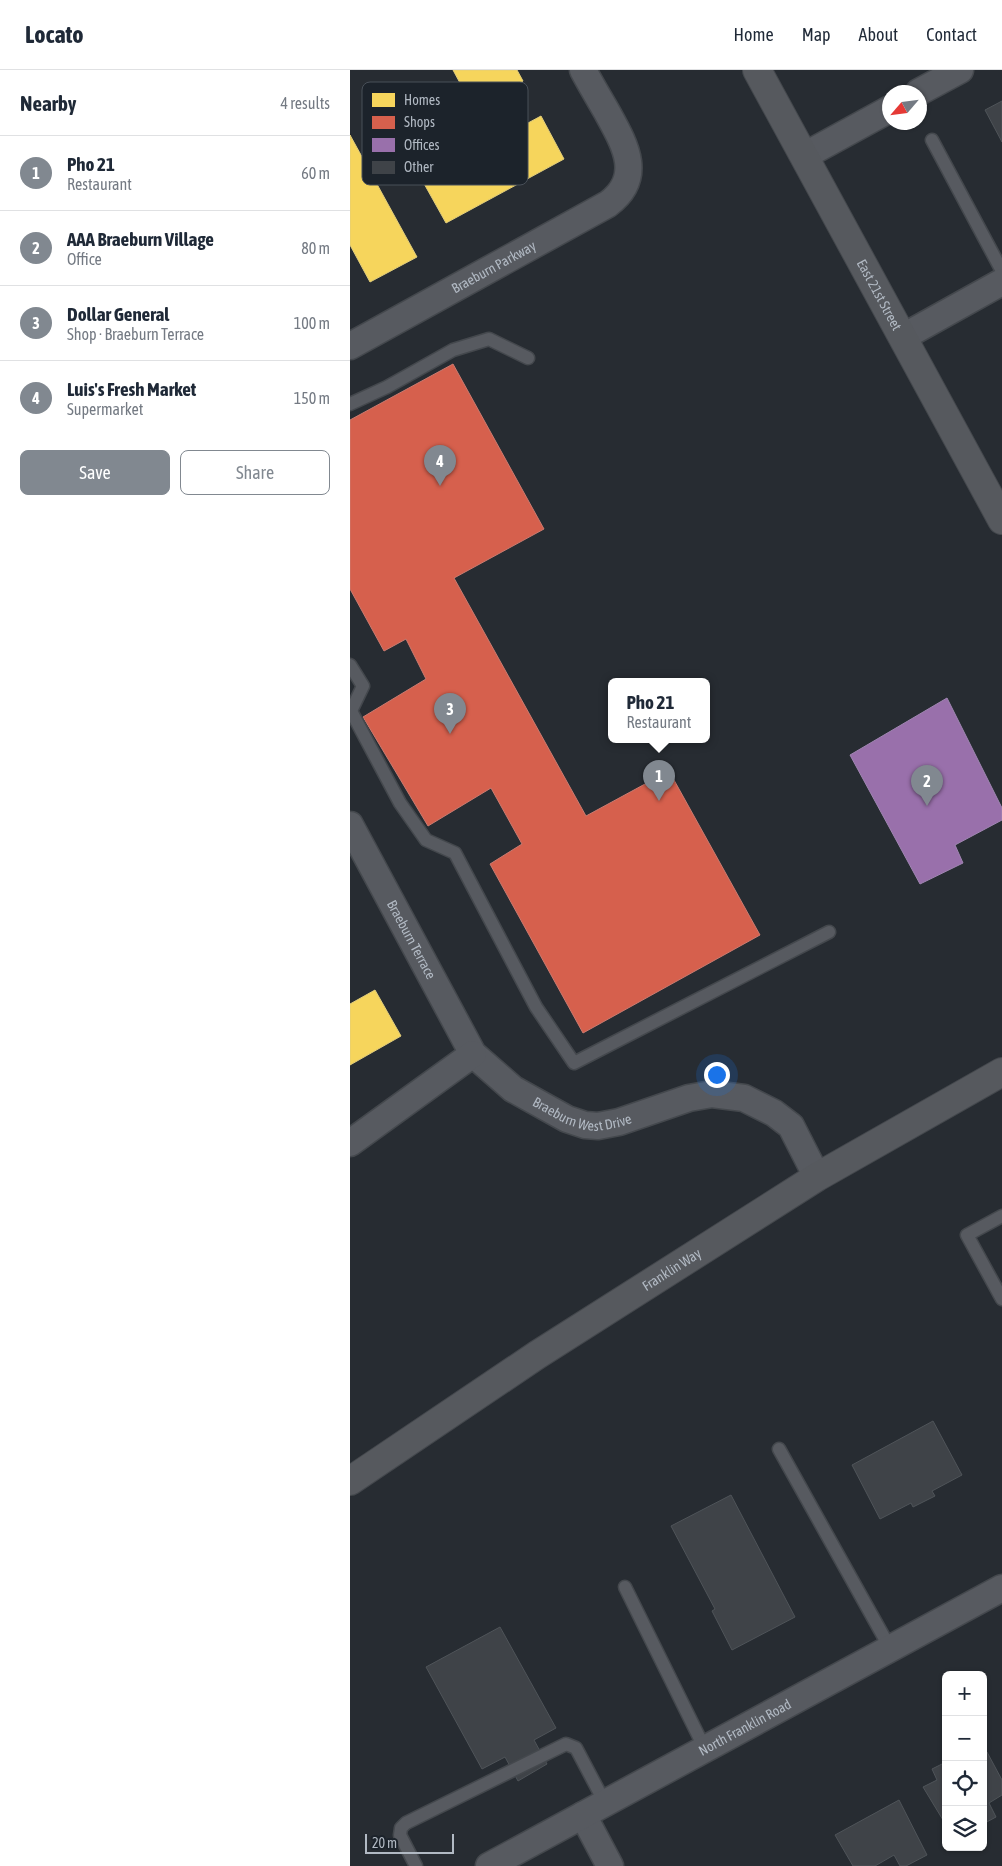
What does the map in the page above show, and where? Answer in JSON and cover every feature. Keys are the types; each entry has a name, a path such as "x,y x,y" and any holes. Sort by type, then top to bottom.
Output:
{"main road":[{"name":"East 21st Street","path":"757,70 1002,520"},
{"name":"Franklin Way","path":"350,1481 545,1350 817,1177 1002,1072"}],"street":[{"name":"Braeburn Parkway","path":"350,346 608,204 620,193 627,178 629,163 626,147 583,70"},
{"path":"927,88 960,70"},
{"path":"804,156 882,113"},
{"path":"902,338 1002,282"},
{"name":"Braeburn Terrace","path":"350,825 473,1054"},
{"path":"350,1143 473,1054"},
{"name":"Braeburn West Drive","path":"473,1054 513,1089 567,1119 585,1125 612,1124 700,1096 712,1094 744,1098 774,1113 791,1126 817,1177"},
{"name":"North Franklin Road","path":"489,1866 1002,1588"},
{"path":"594,1809 610,1866"}],"lane":[{"path":"932,140 1002,271"},
{"path":"350,404 453,350 489,339 528,358"},
{"path":"350,664 363,686 351,711 400,803 426,840 455,853 536,1007 574,1062 829,932"},
{"path":"1002,1216 967,1235 1002,1299"},
{"path":"779,1449 890,1648"},
{"path":"625,1587 705,1749"},
{"path":"416,1866 400,1835 401,1828 406,1823 566,1744 576,1748 594,1809"}],"building: Homes":[{"path":"453,70 517,70 523,81 521,82 459,82"},
{"path":"541,116 564,159 528,179 528,123"},
{"path":"350,135 362,157 362,185 377,185 417,257 370,282 350,245"},
{"path":"425,185 516,185 446,223"},
{"path":"375,990 401,1036 350,1065 350,1004"}],"building: Shops":[{"path":"453,364 544,529 454,578 586,816 669,771 760,935 583,1033 490,864 522,844 491,788 428,826 363,717 426,679 406,639 384,651 350,589 350,420"}],"building: Offices":[{"path":"947,698 1002,808 1002,820 955,845 963,863 920,884 850,755"}],"building: Other":[{"path":"1002,101 1002,142 985,110"},
{"path":"933,1421 962,1475 932,1491 935,1496 913,1507 911,1503 880,1519 852,1465"},
{"path":"731,1495 795,1617 732,1650 712,1611 715,1609 671,1526"},
{"path":"500,1627 556,1728 534,1740 547,1764 518,1781 505,1757 482,1769 426,1667"},
{"path":"987,1752 1002,1780 1002,1795 989,1803 996,1817 987,1822"},
{"path":"942,1764 942,1818 923,1787 937,1780 932,1769"},
{"path":"899,1800 927,1855 906,1866 900,1866 894,1855 875,1866 853,1866 835,1835"}],"place":[{"name":"Luis's Fresh Market","path":"440,486"},
{"name":"Dollar General","path":"450,734"},
{"name":"Pho 21","path":"659,801"},
{"name":"AAA Braeburn Village","path":"927,806"}]}
